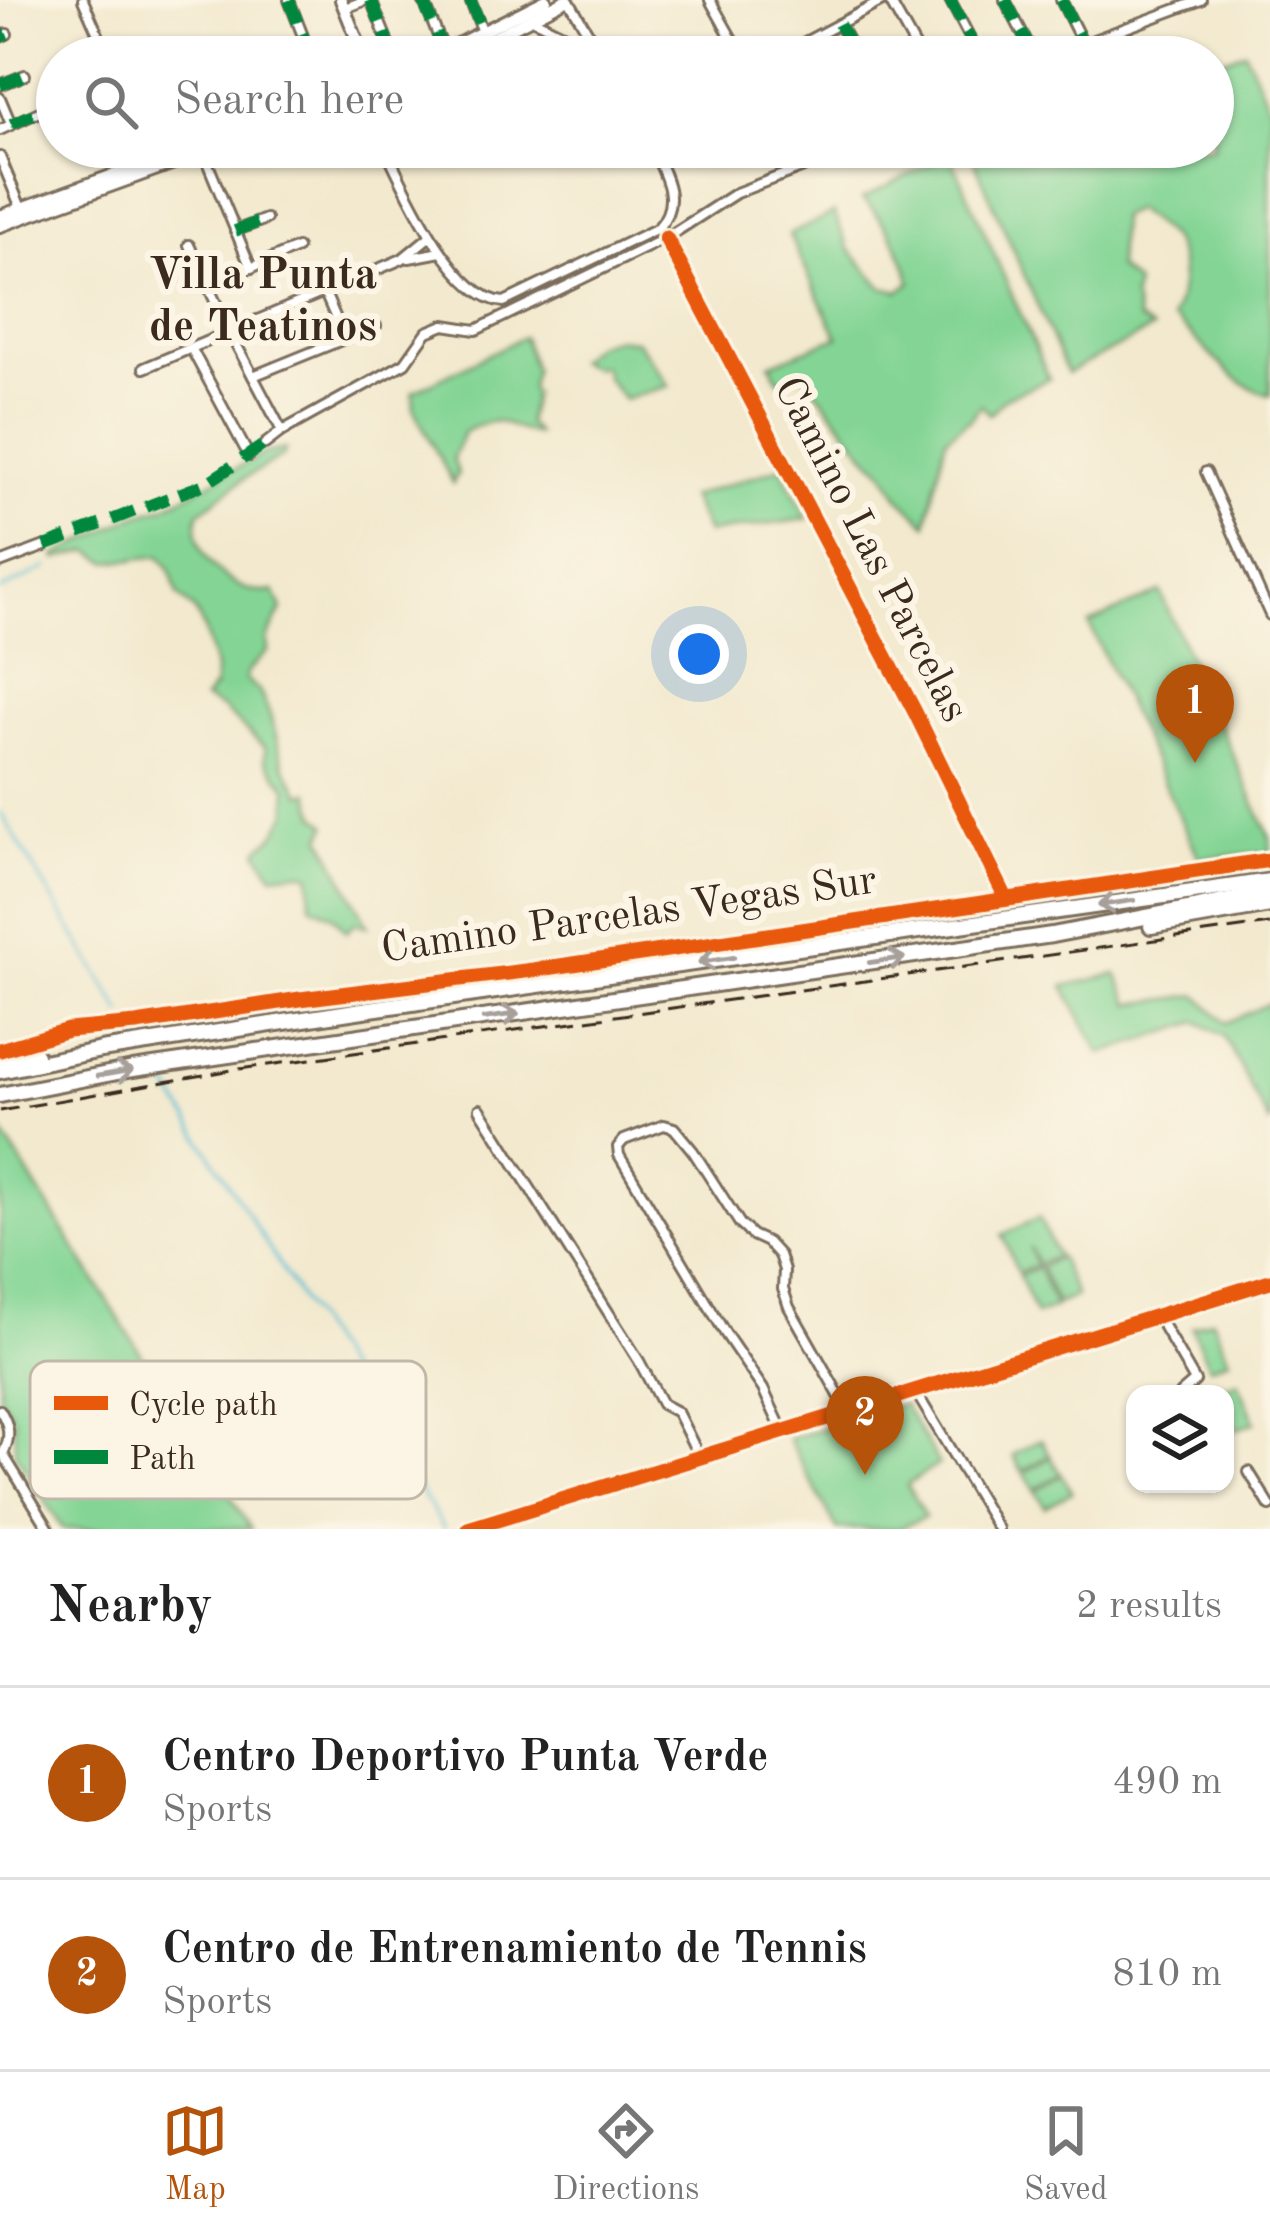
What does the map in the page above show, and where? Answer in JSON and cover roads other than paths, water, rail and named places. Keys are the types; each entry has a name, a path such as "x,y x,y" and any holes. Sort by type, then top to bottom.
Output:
{"highway":[{"path":"0,1070 77,1054 1270,879"},
{"path":"1052,935 1270,893"},
{"path":"0,1095 133,1070 1270,905"},
{"path":"0,1053 77,1054"}],"street":[{"path":"83,0 99,36"},
{"path":"289,0 302,36"},
{"path":"356,36 343,4 369,0 385,36"},
{"path":"423,0 437,36"},
{"path":"470,0 484,33"},
{"path":"479,36 546,0"},
{"path":"479,36 526,10 567,0 589,36"},
{"path":"710,0 730,36"},
{"path":"816,36 887,0 908,36"},
{"path":"950,0 969,36"},
{"path":"1005,0 1024,36"},
{"path":"1060,0 1079,36"},
{"path":"1154,0 1160,16"},
{"path":"1105,36 1202,0"},
{"path":"526,10 569,36"},
{"path":"838,24 845,36"},
{"path":"0,85 25,75"},
{"path":"0,98 10,124"},
{"path":"0,130 36,113"},
{"path":"0,158 21,208"},
{"path":"0,216 146,168"},
{"path":"0,226 147,168"},
{"path":"210,168 251,268"},
{"path":"395,168 429,237 479,294 504,302 650,234 666,219 671,206 672,190 662,168"},
{"path":"265,444 405,363 427,332 444,325 476,330 666,238 736,193 798,168"},
{"path":"236,231 266,219"},
{"path":"402,259 429,237"},
{"name":"Camino Las Parcelas","path":"666,238 915,712 1006,898"},
{"path":"189,245 282,431"},
{"path":"208,286 297,248"},
{"path":"144,368 402,259 442,252"},
{"path":"325,291 344,338"},
{"path":"253,376 376,326"},
{"path":"191,348 249,456"},
{"path":"1207,472 1270,615"},
{"path":"0,563 45,546"},
{"name":"Camino Parcelas Vegas Sur","path":"0,1053 68,1030 533,970 1270,860"},
{"path":"300,999 304,1020"},
{"path":"480,1109 662,1403 676,1412 699,1456"},
{"path":"783,1432 763,1389 618,1152 624,1140 664,1125 682,1137 740,1224 779,1255 789,1307 849,1413"},
{"path":"468,1529 1270,1281"},
{"path":"1157,1315 1194,1385"},
{"path":"914,1389 998,1529"},
{"path":"0,1410 8,1423 9,1441 2,1453 30,1498"},
{"path":"1249,1472 1270,1506"},
{"path":"30,1499 49,1529"}],"waterway":[{"path":"0,591 48,567"},
{"path":"0,812 122,1013"},
{"path":"168,1086 339,1361"},
{"path":"425,1499 444,1529"}],"railway":[{"path":"0,1111 232,1070 1270,924"}],"place":[{"name":"Centro Deportivo Punta Verde","path":"1195,763"},
{"name":"Centro de Entrenamiento de Tennis","path":"865,1475"}],"district":[{"name":"Villa Punta de Teatinos","path":"263,302"}]}
